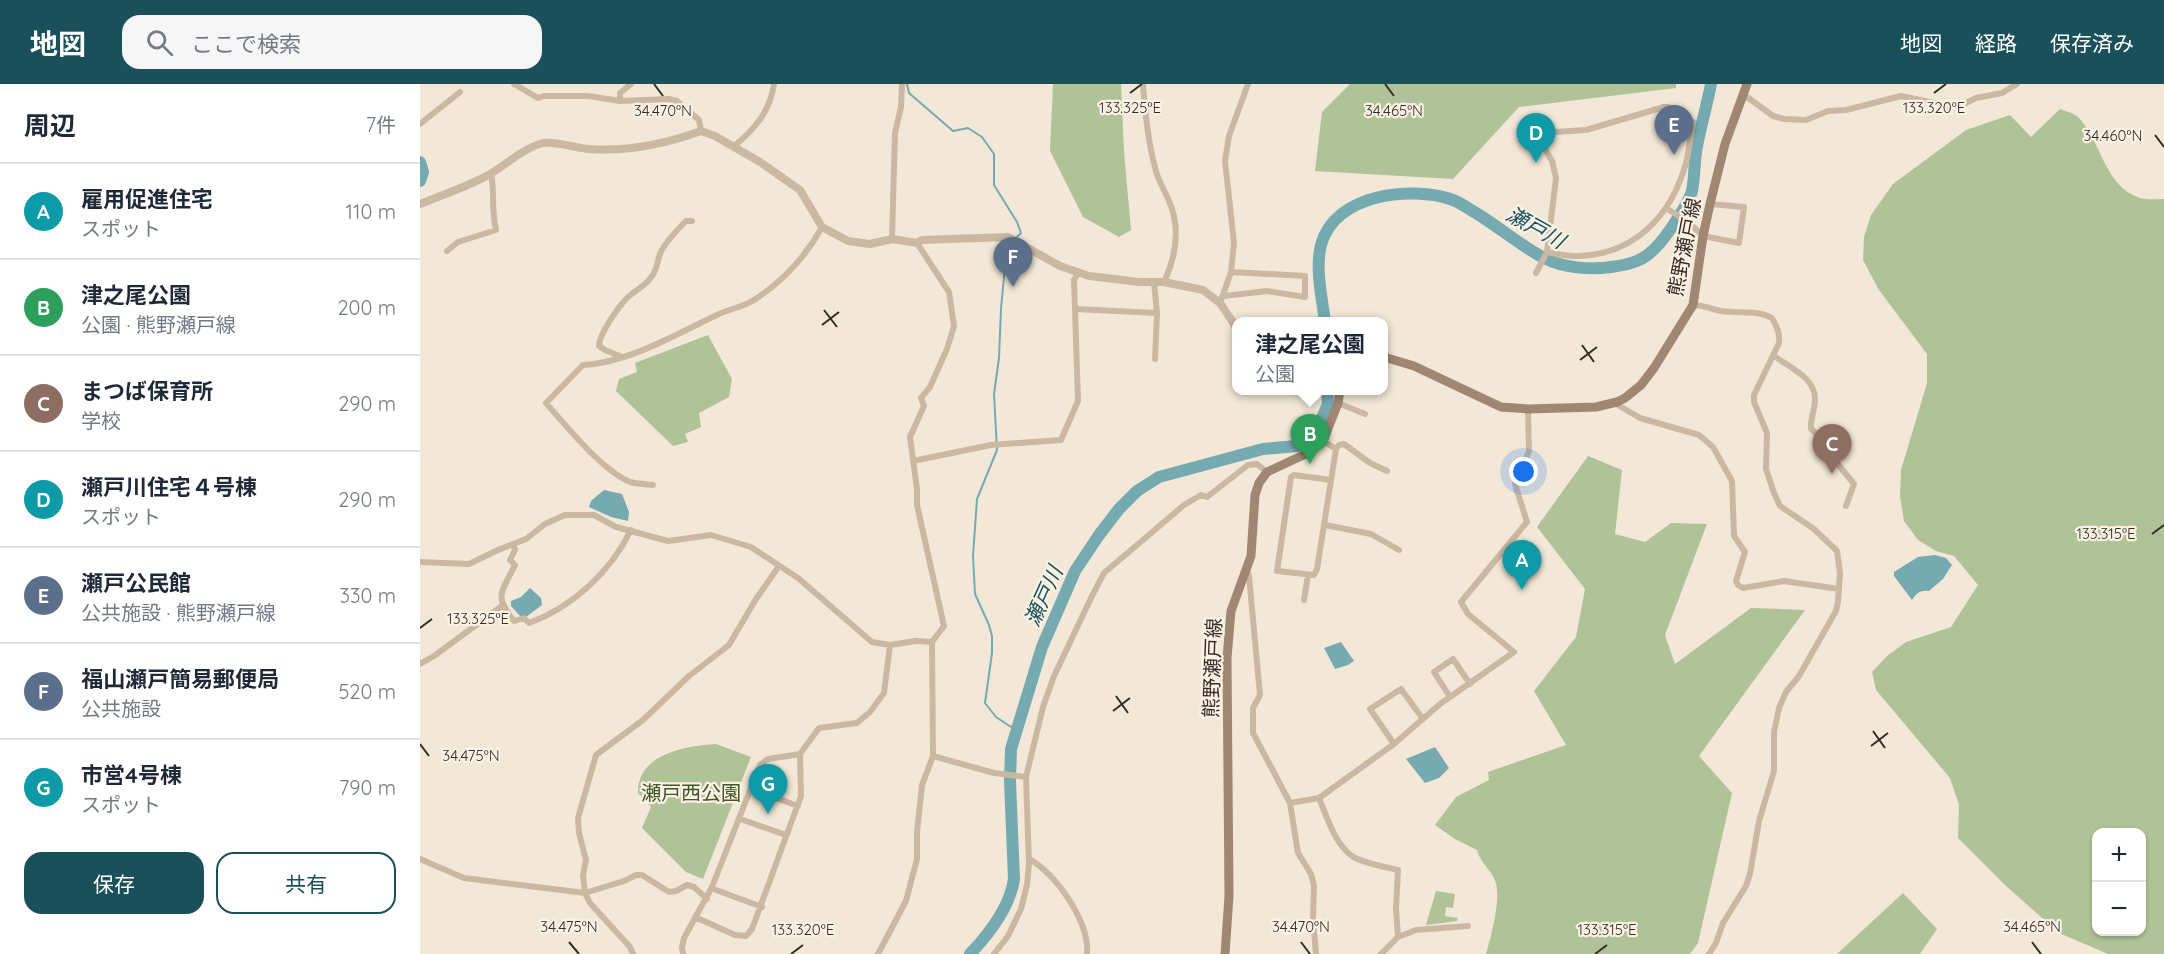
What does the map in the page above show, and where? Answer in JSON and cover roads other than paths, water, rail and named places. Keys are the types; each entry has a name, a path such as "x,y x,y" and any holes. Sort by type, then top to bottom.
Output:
{"main road":[{"name":"熊野瀬戸線","path":"1388,358 1414,366 1501,407 1528,409 1596,407 1617,402 1641,385 1693,305 1710,204 1725,144 1747,84"},
{"path":"1267,472 1310,452 1323,441 1339,395"},
{"name":"熊野瀬戸線","path":"1225,954 1229,896 1228,634 1231,611 1251,556 1256,495 1259,483 1267,472"}],"street":[{"path":"514,84 538,98 588,96 620,101 669,99 677,101 699,120 701,131"},
{"path":"620,101 620,93 631,84"},
{"path":"733,147 753,130 765,113 773,94 774,84"},
{"path":"892,238 895,134 901,107 902,84"},
{"path":"1143,84 1148,133 1156,171 1174,219 1176,235 1173,261 1164,282"},
{"path":"1222,300 1231,272 1234,243 1225,161 1228,136 1248,84"},
{"path":"1743,94 1773,116 1806,120 1828,111 1846,110 1901,96 1950,106 1964,104 1976,98 2002,93 2017,84"},
{"path":"420,124 460,92"},
{"path":"1536,273 1546,255 1556,178 1552,161 1538,137 1540,133 1586,130 1664,107 1668,107 1693,122 1686,164 1668,210 1656,223 1620,247 1597,254 1546,255"},
{"path":"420,204 491,173 516,156 545,143 589,149 644,148 701,131 715,136 760,162 800,190 822,227 848,241 870,244 892,238 917,243 922,240 1008,237 1039,256 1089,276 1164,282 1203,290 1222,300 1232,319"},
{"path":"447,251 458,242 496,230 492,212 495,189 491,173"},
{"path":"1668,210 1688,222 1703,236 1739,243 1744,207 1710,204"},
{"path":"623,357 599,346 604,331 628,298 647,284 655,274 661,253 670,240 686,221 692,221"},
{"path":"653,485 632,483 618,476 546,404 583,365 598,364 623,357 753,301 801,259 822,227"},
{"path":"878,954 906,901 917,859 917,832 922,785 933,756 932,642 944,626 917,505 910,437 924,406 921,398 930,387 947,349 954,326 949,292 917,243"},
{"path":"1222,300 1267,291 1305,297 1305,276 1231,272"},
{"path":"913,461 991,445 1060,440 1078,401 1074,280 1078,273"},
{"path":"1154,282 1157,313 1155,359"},
{"path":"1693,305 1720,311 1758,313 1773,318 1780,334 1779,343 1754,395 1754,402 1767,433 1766,469 1780,506 1814,529 1837,551 1840,559 1836,611 1799,676 1786,692 1779,708 1774,732 1774,771 1759,820 1746,886 1723,923 1716,943 1708,954"},
{"path":"1075,309 1157,313"},
{"path":"1773,355 1801,373 1816,398 1811,429 1821,438 1828,452 1854,484 1846,506"},
{"path":"1617,402 1618,405 1640,418 1699,435 1713,447 1725,464 1732,482 1734,537 1745,552 1736,581 1738,585 1743,588 1784,581 1839,589"},
{"path":"1338,403 1365,414"},
{"path":"1290,803 1319,798 1394,744 1450,697 1514,652 1468,614 1461,602 1527,522 1515,484 1528,451 1528,409"},
{"path":"1323,441 1336,449"},
{"path":"1331,480 1294,475 1291,477 1277,571 1314,575 1317,569 1336,449 1339,445 1344,444 1370,463 1388,471"},
{"path":"994,954 1008,936 1021,909 1027,885 1029,859 1025,777 1043,707 1054,676 1104,573 1184,505 1201,495 1207,497 1248,465 1257,464 1267,472"},
{"path":"420,562 469,564 526,539 545,524 565,515 594,515 616,527 668,541 711,535 751,547 798,578 872,642 890,645 916,641 932,642"},
{"path":"1324,525 1371,534 1399,550"},
{"path":"513,544 515,550 510,560 515,565 501,593 502,606 514,621 524,618 529,623 551,614 600,576 622,548 631,530"},
{"path":"633,954 630,947 590,903 585,893 583,875 586,860 579,833 578,818 596,755 644,720 689,676 729,645 779,566"},
{"path":"1245,569 1249,576 1260,694 1253,708 1253,733 1290,803 1298,853 1311,874 1314,886 1316,954"},
{"path":"1304,600 1308,575"},
{"path":"420,664 502,606"},
{"path":"695,917 735,935 746,936 752,929 798,806 802,780 800,754 819,728 857,723 870,712 884,693 890,645"},
{"path":"1450,697 1434,672 1452,659 1470,684"},
{"path":"1394,744 1370,709 1401,689 1423,719"},
{"path":"683,954 684,938 707,898 760,765 768,759 800,754"},
{"path":"933,756 996,774 1025,777"},
{"path":"754,790 798,806"},
{"path":"1319,798 1339,842 1348,852 1354,857 1398,870 1396,909 1398,937"},
{"path":"743,820 786,835"},
{"path":"420,859 464,878 585,893 636,875 642,875 669,892 687,885 694,887 707,898"},
{"path":"1029,859 1039,864 1057,884 1077,913 1088,944 1087,954"},
{"path":"716,890 762,907"},
{"path":"1382,954 1398,937 1416,930 1468,926"}],"water":[{"path":"604,490 622,494 629,512 628,521 611,517 589,507 591,501"},
{"path":"1935,555 1946,558 1952,565 1943,579 1929,591 1919,592 1912,600 1894,576 1894,572 1918,557"},
{"path":"530,588 541,598 542,605 526,617 521,617 511,606 511,601 521,597"},
{"path":"1341,642 1354,661 1335,669 1324,648"},
{"path":"1435,747 1449,768 1439,778 1425,783 1406,759"}],"waterway":[{"path":"907,84 909,93 953,131 968,128 982,137 994,154 994,185 1017,222 1021,233 1016,238"},
{"name":"瀬戸川","path":"1324,317 1319,254 1329,228 1341,214 1357,204 1396,194 1436,196 1453,200 1485,218 1535,253 1568,266 1603,268 1628,264 1643,258 1663,239 1690,197 1697,146 1711,84"},
{"path":"420,162 423,172 420,181"},
{"path":"1013,243 1006,255 999,358 994,394 997,450 977,499 973,556 975,594 992,636 985,703 996,717 1011,727 1019,724"},
{"name":"瀬戸川","path":"970,954 998,920 1012,889 1014,879 1011,749 1042,647 1075,571 1119,509 1137,491 1159,477 1263,449 1297,446 1319,425 1328,404 1327,395"}],"place":[{"name":"瀬戸公民館","path":"1674,155"},
{"name":"瀬戸川住宅４号棟","path":"1536,163"},
{"name":"福山瀬戸簡易郵便局","path":"1013,287"},
{"name":"津之尾公園","path":"1310,464"},
{"name":"まつば保育所","path":"1832,474"},
{"name":"雇用促進住宅","path":"1522,590"},
{"name":"市営4号棟","path":"768,814"}],"park label":[{"name":"瀬戸西公園","path":"691,792"}]}
